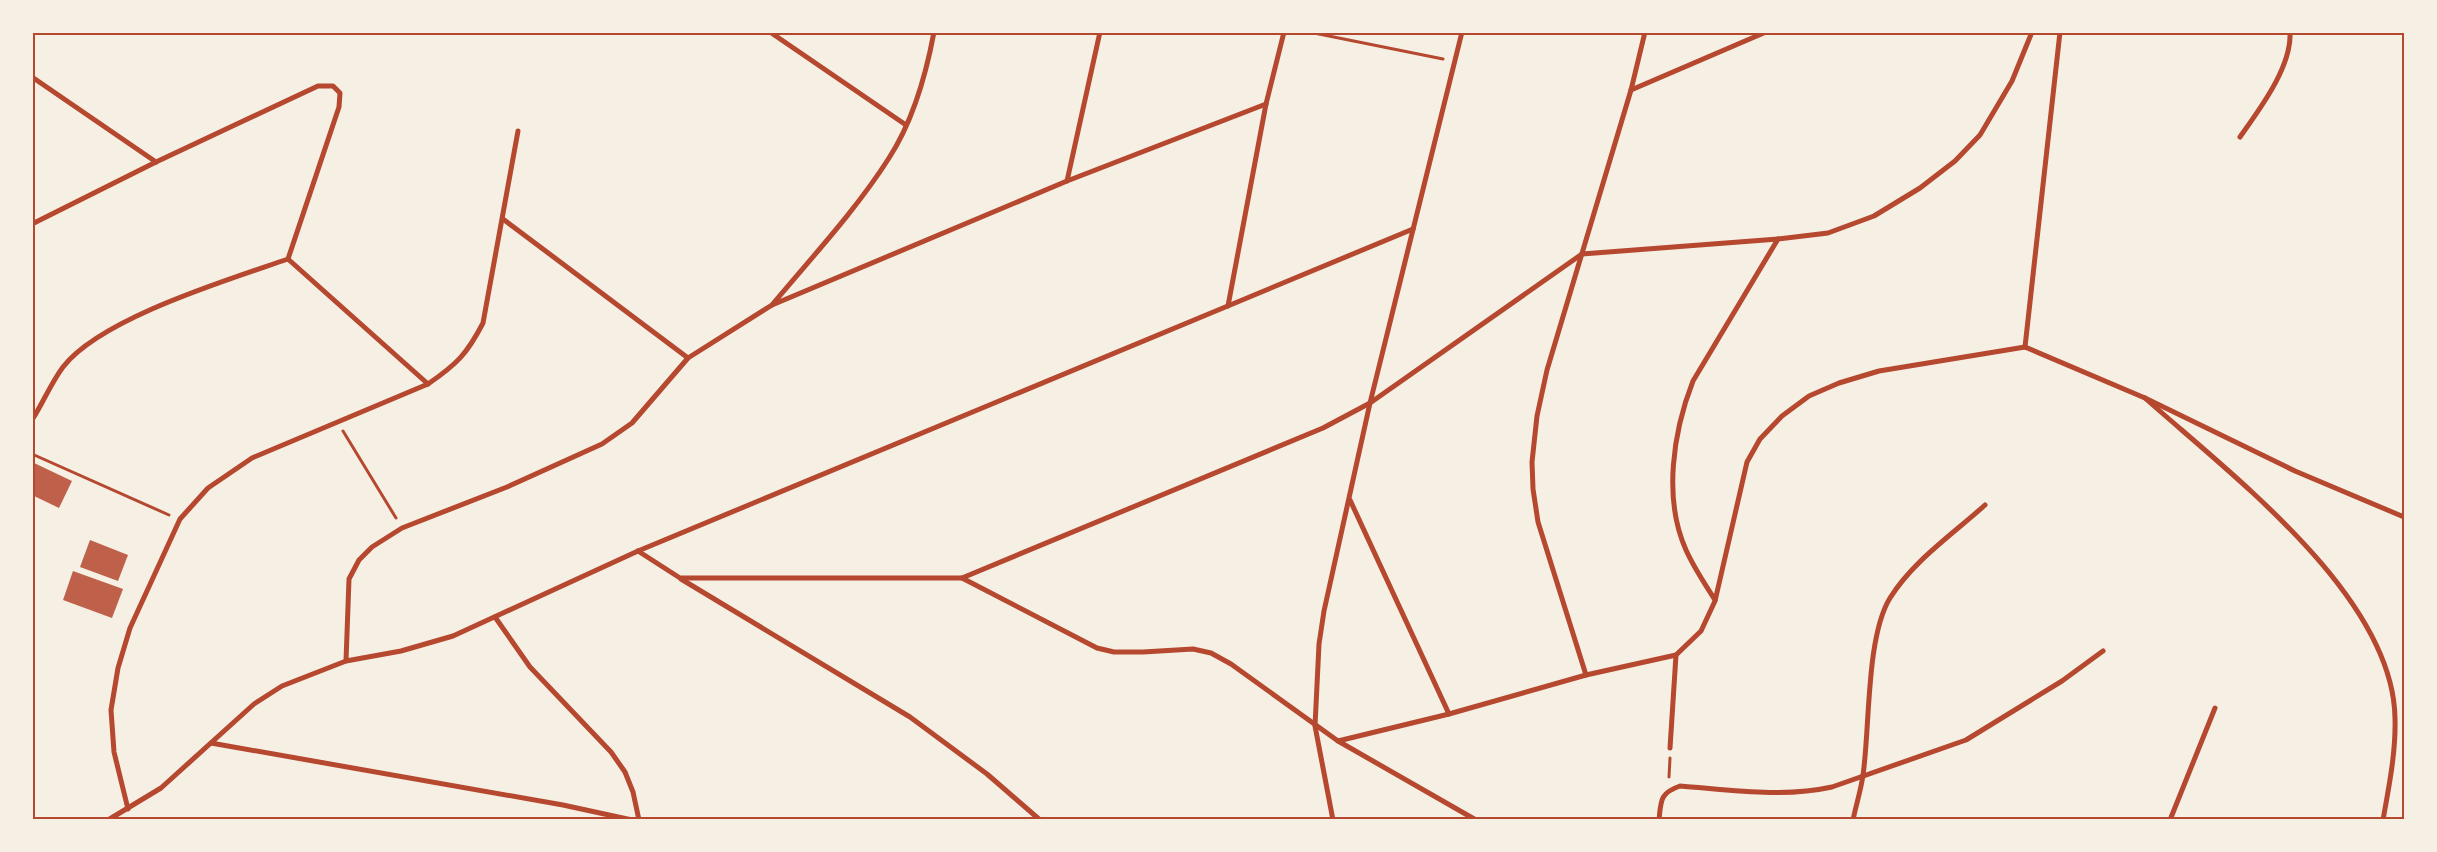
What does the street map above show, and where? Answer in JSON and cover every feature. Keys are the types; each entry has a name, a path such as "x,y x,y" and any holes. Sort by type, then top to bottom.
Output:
{"street":[{"path":"770,32 906,125"},
{"path":"772,305 869,187 890,157 906,125 923,78 934,32"},
{"path":"1067,182 1100,32"},
{"path":"1228,306 1266,104 1284,32"},
{"path":"1333,820 1315,726 1319,644 1324,611 1370,403 1462,32"},
{"path":"1586,675 1538,522 1533,490 1532,462 1538,416 1548,370 1630,90 1645,32"},
{"path":"1630,90 1766,32"},
{"path":"680,578 962,578 1323,428 1370,403 1582,254 1778,239 1828,233 1874,216 1920,188 1955,161 1980,135 1996,112 2012,81 2032,32"},
{"path":"2025,347 2060,32"},
{"path":"2240,137 2259,109 2285,62 2290,32"},
{"path":"32,77 156,162"},
{"path":"32,224 156,162 318,86 326,85 337,88 340,94 339,107 288,259"},
{"path":"346,661 349,580 359,560 372,547 402,528 507,487 602,444 632,423 688,358 772,305 1067,182 1266,104"},
{"path":"128,809 114,752 111,710 118,668 130,628 180,519 208,488 252,458 428,384 454,366 471,346 483,323 518,130"},
{"path":"503,219 688,358"},
{"path":"108,820 161,788 254,704 282,686 346,661 401,651 453,636 638,551 1413,229"},
{"path":"1715,600 1686,550 1676,518 1674,466 1678,430 1692,381 1778,239"},
{"path":"288,259 428,384"},
{"path":"32,420 63,367 92,342 134,318 169,303 288,259"},
{"path":"1338,741 1450,714 1586,675 1676,655 1701,631 1715,600 1747,462 1760,439 1782,416 1809,396 1839,383 1871,374 2025,347 2145,398 2295,471 2404,517"},
{"path":"2145,398 2304,544 2336,580 2376,644 2390,683 2395,717 2393,757 2383,820"},
{"path":"1350,500 1450,714"},
{"path":"1853,820 1863,775 1874,654 1879,624 1889,600 1917,566 1986,505"},
{"path":"638,551 910,717 987,774 1040,820"},
{"path":"962,578 1097,648 1114,652 1193,649 1211,654 1231,664 1338,741 1476,820"},
{"path":"496,617 530,667 611,752 625,772 638,820"},
{"path":"1659,820 1662,800 1668,790 1680,786 1764,792 1809,792 1832,787 1966,740 2062,680 2103,651"},
{"path":"1670,748 1676,655"},
{"path":"2170,820 2215,708"},
{"path":"211,743 563,805 632,820"}],"path":[{"path":"1309,32 1455,61"},
{"path":"338,422 402,528"},
{"path":"32,454 180,519"},
{"path":"1668,790 1670,748"}],"building":[{"path":"32,462 72,481 59,508 32,495"},
{"path":"90,540 128,555 118,581 80,567"},
{"path":"73,571 123,589 112,618 63,600"}]}
